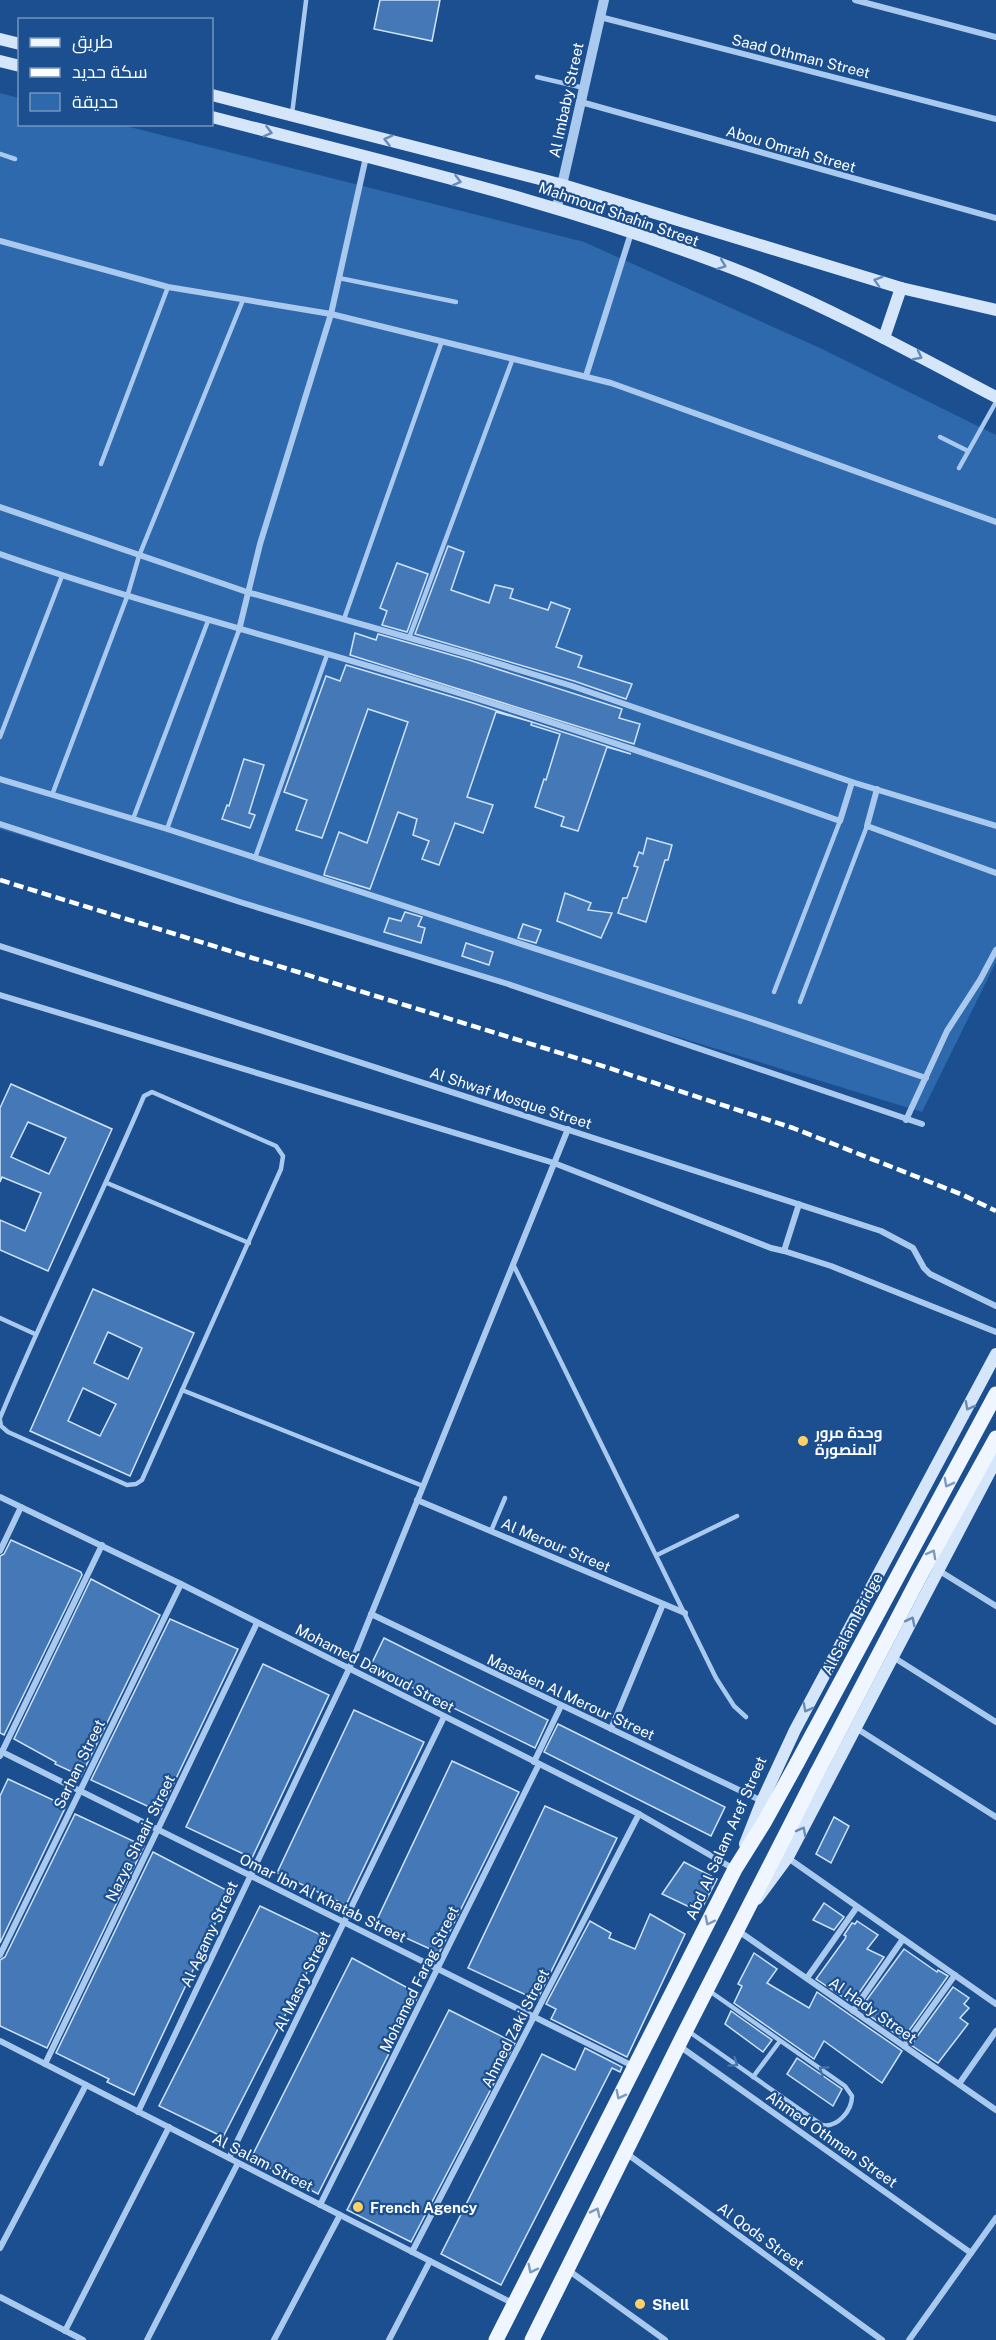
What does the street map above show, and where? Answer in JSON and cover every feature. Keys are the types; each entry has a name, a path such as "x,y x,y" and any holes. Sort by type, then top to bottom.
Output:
{"main road":[{"path":"0,39 18,44"},
{"path":"0,61 18,66"},
{"name":"Mahmoud Shahin Street","path":"213,95 562,185 901,288 996,310"},
{"name":"Mahmoud Shahin Street","path":"213,117 557,207 631,233 760,280 829,310 996,400"},
{"path":"884,338 901,288"},
{"name":"Abd Al Salam Aref Street","path":"496,2340 735,1869 762,1801 795,1730 992,1370 996,1354"},
{"name":"Al Salam Bridge","path":"735,1869 797,1763 996,1394"},
{"path":"532,2340 736,1930 921,1574 996,1438"},
{"path":"745,1914 788,1857 996,1460"},
{"path":"795,1730 842,1755"}],"street":[{"name":"Al Imbaby Street","path":"557,207 604,0"},
{"path":"855,0 996,37"},
{"name":"Saad Othman Street","path":"600,17 996,118"},
{"name":"Abou Omrah Street","path":"580,102 996,218"},
{"path":"239,630 260,544 331,314 366,157"},
{"path":"586,376 631,233"},
{"path":"0,241 168,287 331,314 611,382 996,522"},
{"path":"0,507 247,592 572,686 852,782 996,826"},
{"path":"0,554 127,597 421,681 577,730 840,821 852,782"},
{"path":"0,779 167,829 749,1018 926,1078"},
{"path":"877,789 867,826 996,873"},
{"path":"0,824 243,903 508,984 922,1124"},
{"name":"Al Shwaf Mosque Street","path":"0,946 799,1204 897,1239 913,1248 930,1274 996,1306"},
{"path":"906,1120 947,1031 980,980 996,950"},
{"path":"0,995 554,1163 771,1248 831,1266 996,1332"},
{"name":"Al Agamy Street","path":"138,2112 349,1669 568,1129"},
{"path":"784,1251 799,1204"},
{"name":"Mohamed Dawoud Street","path":"0,1497 181,1584 639,1814 735,1869"},
{"name":"Al Merour Street","path":"417,1500 685,1613"},
{"path":"0,1551 21,1507"},
{"path":"1,1753 102,1545"},
{"path":"938,1570 996,1606"},
{"name":"Sarhan Street","path":"0,1955 181,1584"},
{"path":"611,1729 663,1604"},
{"name":"Masaken Al Merour Street","path":"371,1614 762,1801"},
{"name":"Nazya Shaair Street","path":"45,2064 257,1623"},
{"path":"893,1657 996,1722"},
{"name":"Mohamed Farag Street","path":"320,2205 437,1968 561,1706"},
{"name":"Al Masry Street","path":"228,2158 444,1717"},
{"path":"856,1728 996,1817"},
{"name":"Omar Ibn Al Khatab Street","path":"1,1753 635,2066"},
{"name":"Ahmed Zaki Street","path":"412,2252 639,1814"},
{"path":"788,1857 996,2004"},
{"path":"807,1978 857,1907"},
{"name":"Al Hady Street","path":"736,1930 996,2110"},
{"path":"853,2011 903,1939"},
{"path":"904,2046 955,1975"},
{"path":"958,2084 996,2031"},
{"name":"Al Salam Street","path":"0,2041 514,2304"},
{"name":"Ahmed Othman Street","path":"678,2045 971,2253"},
{"path":"0,2248 86,2085"},
{"path":"65,2331 169,2127"},
{"name":"Al Qods Street","path":"625,2152 882,2340"},
{"path":"147,2340 238,2163"},
{"path":"274,2340 340,2215"},
{"path":"909,2340 996,2218"},
{"path":"389,2340 430,2261"},
{"path":"567,2269 665,2340"},
{"path":"0,2297 83,2340"}],"lane":[{"path":"292,116 306,1"},
{"path":"537,78 584,88"},
{"path":"0,154 15,159"},
{"path":"339,279 456,302"},
{"path":"101,464 168,287"},
{"path":"52,795 127,597 139,556 243,300"},
{"path":"344,619 442,341"},
{"path":"409,638 513,358"},
{"path":"959,468 996,400"},
{"path":"940,437 968,451"},
{"path":"0,738 62,576"},
{"path":"133,819 208,621"},
{"path":"167,829 239,630"},
{"path":"255,858 327,655"},
{"path":"774,992 840,821"},
{"path":"800,1002 867,826"},
{"path":"152,1092 276,1146 283,1156 282,1169 142,1480 136,1484 127,1485 8,1432 1,1426 0,1419 35,1334 106,1183 144,1096 152,1092"},
{"path":"106,1183 249,1243"},
{"path":"513,1264 724,1693 746,1717"},
{"path":"0,1318 35,1334"},
{"path":"182,1390 423,1486"},
{"path":"491,1531 505,1498"},
{"path":"657,1555 738,1516"},
{"path":"686,2030 822,2125 836,2123 850,2107 852,2096 845,2086 706,1989"},
{"path":"753,2077 780,2041"}],"green space":[{"path":"0,93 18,98 18,126 126,126 584,242 820,348 996,435 996,962 922,1112 0,829"}],"building":[{"path":"380,0 440,0 432,41 374,29"},
{"path":"448,546 464,552 451,590 489,603 495,585 513,589 510,598 548,610 551,602 570,609 556,647 582,656 578,667 632,684 626,699 574,681 415,634"},
{"path":"397,563 428,574 407,632 382,625 387,611 380,608"},
{"path":"355,633 376,640 378,634 469,660 622,709 619,718 640,724 634,744 350,655"},
{"path":"346,665 531,722 496,712 467,797 493,805 483,833 455,823 439,865 422,859 429,841 413,835 417,819 398,812 370,889 324,875 339,832 367,843 408,722 368,709 322,838 296,830 307,800 284,792 326,676 340,681"},
{"path":"532,722 631,754 607,747 578,831 561,826 564,817 535,807 560,734 531,725"},
{"path":"244,759 264,765 249,813 255,815 250,828 222,819 227,805 229,806"},
{"path":"647,838 672,845 668,860 665,860 646,922 618,913 623,898 627,898 638,867 634,866 639,852 643,854"},
{"path":"565,893 591,903 588,910 612,913 601,938 557,921"},
{"path":"405,912 422,917 418,926 425,928 421,943 384,932 389,918 401,921"},
{"path":"523,924 541,930 536,943 518,938"},
{"path":"466,943 493,952 489,965 462,956"},
{"path":"11,1084 112,1129 48,1271 0,1250 0,1220 25,1231 41,1193 2,1177 0,1182 0,1108","holes":["28,1122 66,1138 49,1174 11,1157"]},
{"path":"93,1289 194,1333 130,1476 30,1431","holes":["108,1332 142,1348 128,1379 94,1363","83,1388 116,1404 100,1436 68,1421"]},
{"path":"11,1540 81,1572 82,1575 4,1735 0,1733 0,1556 4,1554"},
{"path":"91,1579 160,1615 81,1776 55,1764 56,1762 14,1739"},
{"path":"170,1619 238,1649 160,1812 91,1780"},
{"path":"384,1638 548,1720 535,1748 370,1667"},
{"path":"263,1664 329,1695 252,1858 186,1827"},
{"path":"354,1710 424,1742 346,1905 277,1873"},
{"path":"558,1724 725,1807 711,1836 544,1752"},
{"path":"452,1761 519,1792 439,1953 375,1924"},
{"path":"8,1779 66,1806 0,1943 0,1796"},
{"path":"545,1806 617,1838 537,2000 468,1968"},
{"path":"75,1814 144,1846 47,2048 0,2026 0,1960 5,1957"},
{"path":"834,1817 849,1826 831,1863 816,1854"},
{"path":"153,1852 230,1892 134,2095 107,2082 109,2079 56,2053"},
{"path":"684,1862 717,1879 700,1912 662,1894"},
{"path":"824,1903 844,1917 834,1930 813,1920"},
{"path":"260,1906 325,1937 223,2137 159,2106"},
{"path":"650,1914 685,1934 627,2057 551,2019 556,2009 546,2004 590,1921 611,1933 609,1938 635,1949"},
{"path":"857,1921 878,1935 867,1949 884,1957 852,2003 816,1979 845,1939 844,1935 852,1923 855,1924"},
{"path":"904,1949 937,1972 938,1970 948,1976 903,2039 860,2009"},
{"path":"754,1953 777,1969 767,1983 809,2008 817,1992 902,2051 882,2083 824,2041 814,2059 734,2003 742,1986 738,1984"},
{"path":"352,1958 419,1994 318,2194 251,2158"},
{"path":"953,1987 969,1998 964,2004 969,2008 960,2018 968,2024 938,2063 911,2045"},
{"path":"449,2010 515,2043 411,2242 347,2210"},
{"path":"731,2011 772,2040 763,2052 725,2024"},
{"path":"585,2048 622,2067 620,2072 612,2068 501,2285 441,2254 542,2054 575,2070"},
{"path":"797,2058 842,2089 833,2106 787,2074"}],"railway":[{"path":"0,880 609,1068 793,1128 963,1195 996,1211"}],"place":[{"name":"وحدة مرور المنصورة","path":"803,1441"},
{"name":"French Agency","path":"358,2207"},
{"name":"Shell","path":"640,2304"}]}
